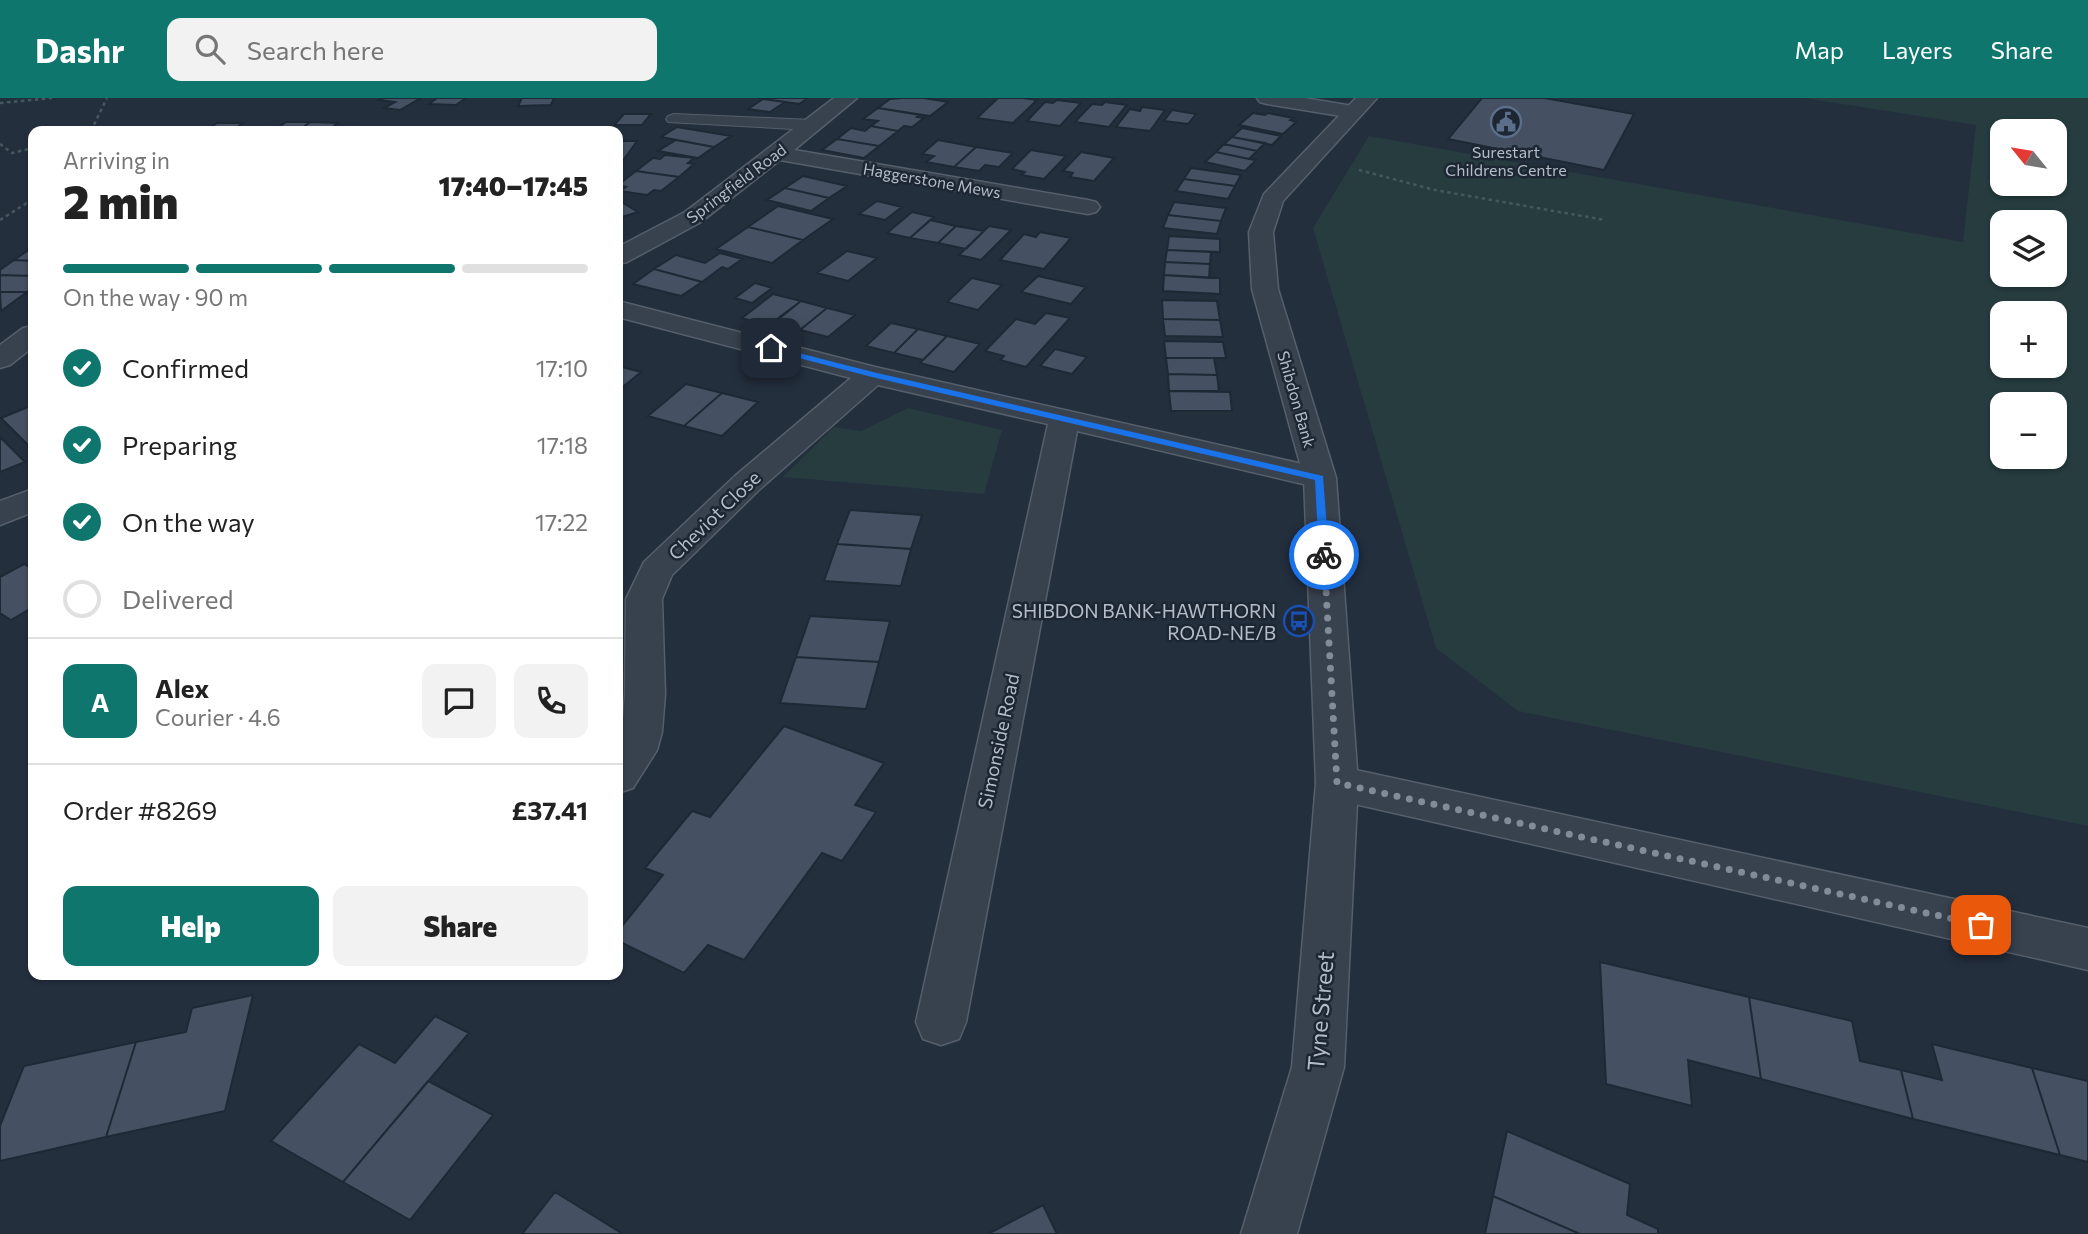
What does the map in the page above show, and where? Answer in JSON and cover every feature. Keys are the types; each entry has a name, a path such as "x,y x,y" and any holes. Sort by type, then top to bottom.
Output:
{"street":[{"name":"Springfield Road","path":"623,254 694,217 847,98"},
{"path":"1266,98 1360,105"},
{"name":"Shibdon Bank","path":"1337,783 1320,478 1265,289 1261,232 1272,199 1360,105"},
{"name":"Haggerstone Mews","path":"776,153 1088,207"},
{"path":"623,310 872,375 1320,478"},
{"path":"0,359 28,338"},
{"name":"Cheviot Close","path":"623,769 636,750 642,732 645,694 644,599 657,570 747,483 872,375"},
{"name":"Simonside Road","path":"941,1021 1064,419"},
{"path":"0,514 28,501"},
{"path":"1337,783 2088,949"},
{"name":"Tyne Street","path":"1269,1234 1318,1068 1337,783"}],"lane":[{"path":"674,119 812,125"}],"path":[{"path":"0,103 52,98"},
{"path":"93,126 107,98"},
{"path":"0,144 12,153 28,149"},
{"path":"1310,158 1434,190 1605,220"},
{"path":"0,220 28,202"}],"green space":[{"path":"1804,98 2088,98 2088,826 1518,711 1436,648 1313,228 1369,136 1963,242 1976,125"},
{"path":"908,408 1002,430 984,494 783,477 834,427 861,431"}],"building":[{"path":"421,98 400,110 384,108 395,102 379,100"},
{"path":"437,98 466,98 456,105 429,104"},
{"path":"522,98 554,98 551,105 518,106"},
{"path":"758,98 808,98 799,104"},
{"path":"998,98 1037,100 1013,123 977,118"},
{"path":"1482,98 1544,98 1634,114 1604,170 1448,139"},
{"path":"763,99 785,102 770,112 748,109"},
{"path":"890,99 948,102 930,116 878,108"},
{"path":"1057,100 1081,103 1060,126 1027,121 1045,102 1053,103"},
{"path":"1105,102 1127,105 1109,127 1075,122 1092,104 1102,105"},
{"path":"1142,107 1165,110 1150,131 1116,127 1130,109 1140,111"},
{"path":"878,108 924,118 912,127 904,126 898,131 871,126 878,121 863,119"},
{"path":"1172,110 1196,114 1188,124 1164,121"},
{"path":"1253,113 1293,118 1290,120 1296,122 1283,134 1239,125"},
{"path":"624,114 651,114 642,125 614,125"},
{"path":"286,122 310,122 305,126 280,126"},
{"path":"310,122 338,123 334,126 305,126"},
{"path":"217,123 243,123 239,126 212,126"},
{"path":"871,126 898,131 879,146 837,139 851,128 865,131"},
{"path":"677,127 731,136 714,147 661,137"},
{"path":"1242,128 1281,136 1272,145 1232,137"},
{"path":"1232,137 1265,143 1257,151 1224,144"},
{"path":"837,139 879,146 864,158 822,150"},
{"path":"676,140 714,147 698,158 658,151"},
{"path":"938,140 976,147 954,167 926,162 934,156 922,154"},
{"path":"623,141 637,141 623,161"},
{"path":"1224,144 1257,151 1249,159 1216,152"},
{"path":"976,147 1013,153 999,167 985,165 979,171 954,167"},
{"path":"1031,150 1066,156 1044,179 1021,175 1025,172 1012,169"},
{"path":"1081,152 1114,158 1094,181 1070,177 1073,173 1063,171"},
{"path":"1216,152 1256,160 1245,171 1205,162"},
{"path":"665,155 694,158 688,163 694,164 679,177 636,171 653,158 660,159"},
{"path":"1191,168 1241,175 1235,186 1184,179"},
{"path":"636,171 679,177 661,191 654,190 647,195 623,191 626,187 623,186 623,181"},
{"path":"803,176 847,186 829,198 785,188"},
{"path":"1184,179 1235,186 1228,199 1176,191"},
{"path":"785,188 829,198 811,211 767,200"},
{"path":"877,201 902,207 885,220 859,214"},
{"path":"1174,202 1226,208 1221,221 1168,215"},
{"path":"623,203 638,212 623,217"},
{"path":"778,206 833,219 803,240 748,227"},
{"path":"912,212 934,217 910,238 887,233"},
{"path":"1168,215 1221,221 1217,234 1163,228"},
{"path":"930,220 956,226 938,243 910,238"},
{"path":"956,226 984,231 966,249 938,243"},
{"path":"989,226 1011,230 981,260 959,255"},
{"path":"748,227 803,240 772,263 716,249"},
{"path":"1040,232 1071,238 1044,269 1000,260 1024,234 1036,237"},
{"path":"1169,236 1220,239 1220,252 1167,250"},
{"path":"28,250 28,261 14,260"},
{"path":"1167,250 1211,252 1210,264 1165,262"},
{"path":"847,251 877,258 848,281 817,273"},
{"path":"720,253 742,259 728,269 722,267 702,282 654,269 676,255 705,263"},
{"path":"14,260 28,261 28,276 0,275 0,270"},
{"path":"1165,262 1210,264 1209,278 1164,275"},
{"path":"654,269 702,282 681,296 633,284"},
{"path":"0,275 28,276 27,292 0,292"},
{"path":"1164,275 1220,278 1220,294 1163,291"},
{"path":"1038,276 1086,287 1071,304 1021,292"},
{"path":"972,278 1002,285 978,310 947,302"},
{"path":"755,283 772,288 752,303 735,298"},
{"path":"0,292 27,292 1,311"},
{"path":"773,294 801,301 770,326 742,318"},
{"path":"1162,300 1217,301 1220,320 1163,319"},
{"path":"801,301 827,308 800,330 773,322"},
{"path":"827,308 855,315 828,337 800,330"},
{"path":"1046,313 1070,318 1026,367 1000,360 1004,356 985,351 1016,319 1035,324"},
{"path":"1163,319 1220,320 1223,337 1165,336"},
{"path":"891,323 918,329 894,353 866,346"},
{"path":"918,329 947,336 923,360 894,353"},
{"path":"947,336 980,344 954,372 920,363"},
{"path":"1164,341 1223,342 1226,358 1166,358"},
{"path":"1055,349 1087,357 1072,374 1040,366"},
{"path":"1166,358 1214,358 1217,375 1168,374"},
{"path":"623,367 641,372 623,387"},
{"path":"1168,374 1217,375 1219,391 1169,391"},
{"path":"686,384 722,393 684,426 648,416"},
{"path":"1169,391 1230,392 1232,411 1171,411"},
{"path":"722,393 758,402 722,436 684,426"},
{"path":"28,407 28,445 1,418"},
{"path":"0,437 25,462 0,472"},
{"path":"850,510 922,515 911,549 837,544"},
{"path":"837,544 911,549 901,586 824,581"},
{"path":"24,564 28,566 28,610 11,620 0,613 0,577"},
{"path":"810,616 890,621 879,662 796,657"},
{"path":"796,657 879,662 866,709 780,703"},
{"path":"784,726 884,763 855,805 876,812 842,861 822,853 744,960 708,945 684,973 623,943 623,925 663,875 645,868 692,811 710,817"},
{"path":"1600,962 1749,997 1761,1079 1688,1060 1692,1106 1606,1084"},
{"path":"253,995 225,1111 106,1137 136,1042 186,1032 192,1008"},
{"path":"1749,997 1852,1021 1860,1061 1901,1070 1913,1119 1761,1079"},
{"path":"435,1016 469,1033 343,1182 271,1141 359,1044 395,1063"},
{"path":"136,1042 106,1137 0,1161 0,1126 24,1066"},
{"path":"1932,1044 2032,1068 2060,1155 1913,1119 1901,1070 1942,1080"},
{"path":"2032,1068 2088,1081 2088,1162 2060,1155"},
{"path":"428,1081 493,1115 410,1220 343,1182"},
{"path":"1507,1131 1630,1184 1627,1215 1658,1229 1658,1234 1580,1234 1493,1196"},
{"path":"555,1192 623,1234 522,1234"},
{"path":"1493,1196 1580,1234 1485,1234"},
{"path":"1043,1205 1057,1234 988,1234"}],"way so far":[{"path":"1324,555 1337,783 1981,925"}],"place":[{"name":"Surestart Childrens Centre","path":"1506,122"},
{"name":"SHIBDON BANK-HAWTHORN ROAD-NE/B","path":"1299,621"}],"route":[{"path":"771,348 872,375 1320,478 1324,555"}]}
